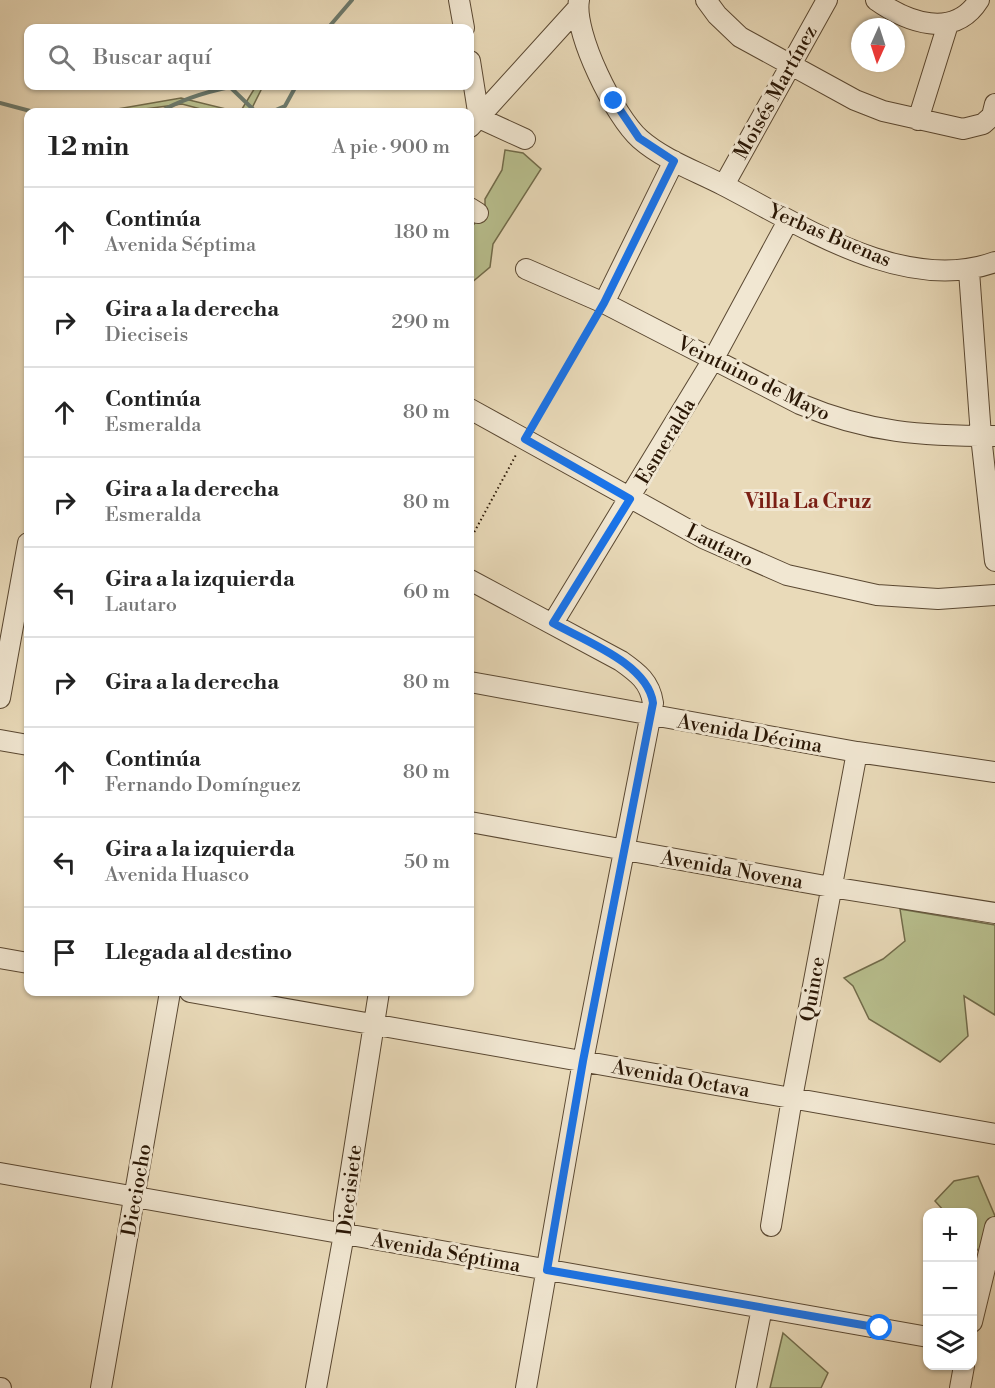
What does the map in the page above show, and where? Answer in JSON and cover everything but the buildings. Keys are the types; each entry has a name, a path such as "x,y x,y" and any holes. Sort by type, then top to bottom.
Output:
{"street":[{"path":"459,0 463,24"},
{"path":"706,0 717,15 740,37 855,100 883,111 963,129 976,128 992,116 995,104"},
{"name":"Moisés Martínez","path":"724,185 827,0"},
{"path":"876,0 904,18 934,25 948,24 963,18 979,0"},
{"path":"525,139 474,122 578,4"},
{"name":"Yerbas Buenas","path":"578,4 595,68 623,116 639,138 674,161 724,185 788,221 896,264 935,271 969,271 995,262"},
{"path":"918,120 948,24"},
{"path":"472,90 473,108"},
{"path":"604,303 674,161"},
{"name":"Esmeralda","path":"553,623 714,358 788,221"},
{"name":"Veintuino de Mayo","path":"526,269 604,303 800,404 834,419 869,428 926,436 988,436"},
{"path":"969,271 988,436 995,561"},
{"name":"Lautaro","path":"474,411 630,499 731,552 817,584 907,598 995,595"},
{"path":"474,582 621,661 641,676 651,690 653,703 583,1061 526,1388"},
{"path":"0,698 23,609"},
{"name":"Avenida Décima","path":"474,683 857,752 995,772"},
{"path":"0,740 24,744"},
{"name":"Quince","path":"771,1226 792,1098 857,752"},
{"name":"Avenida Novena","path":"474,823 831,887 995,913"},
{"path":"0,958 24,962"},
{"name":"Dieciocho","path":"101,1388 169,996"},
{"name":"Avenida Octava","path":"213,996 995,1134"},
{"name":"Diecisiete","path":"316,1388 344,1234 344,1214 378,996"},
{"name":"Avenida Séptima","path":"0,1173 923,1336"},
{"path":"973,1316 995,1227"},
{"path":"746,1388 762,1308"},
{"path":"960,1388 963,1370"}],"path":[{"path":"474,533 604,303"}],"green space":[{"path":"254,90 261,90 252,108 243,108"},
{"path":"181,98 222,108 197,108 182,104 152,108 123,108"},
{"path":"505,150 523,153 541,169 493,244 490,267 474,281 474,224 485,211 485,199 502,170"},
{"path":"900,909 995,925 995,1015 964,996 968,1036 940,1062 869,1019 853,986 844,978 883,959 905,941"},
{"path":"978,1176 995,1216 995,1268 977,1249 977,1208 941,1208 935,1201 954,1181"},
{"path":"783,1333 828,1373 821,1388 770,1388"}],"waterway":[{"path":"331,24 352,0"},
{"path":"168,108 216,90"},
{"path":"233,90 252,108"},
{"path":"280,108 285,106 294,90"},
{"path":"0,103 24,109"}],"district":[{"name":"Villa La Cruz","path":"808,501"}],"route":[{"path":"614,101 639,138 674,161 604,303 525,439 630,499 553,623 621,661 641,676 651,690 653,703 583,1061 547,1270 880,1328"}]}
